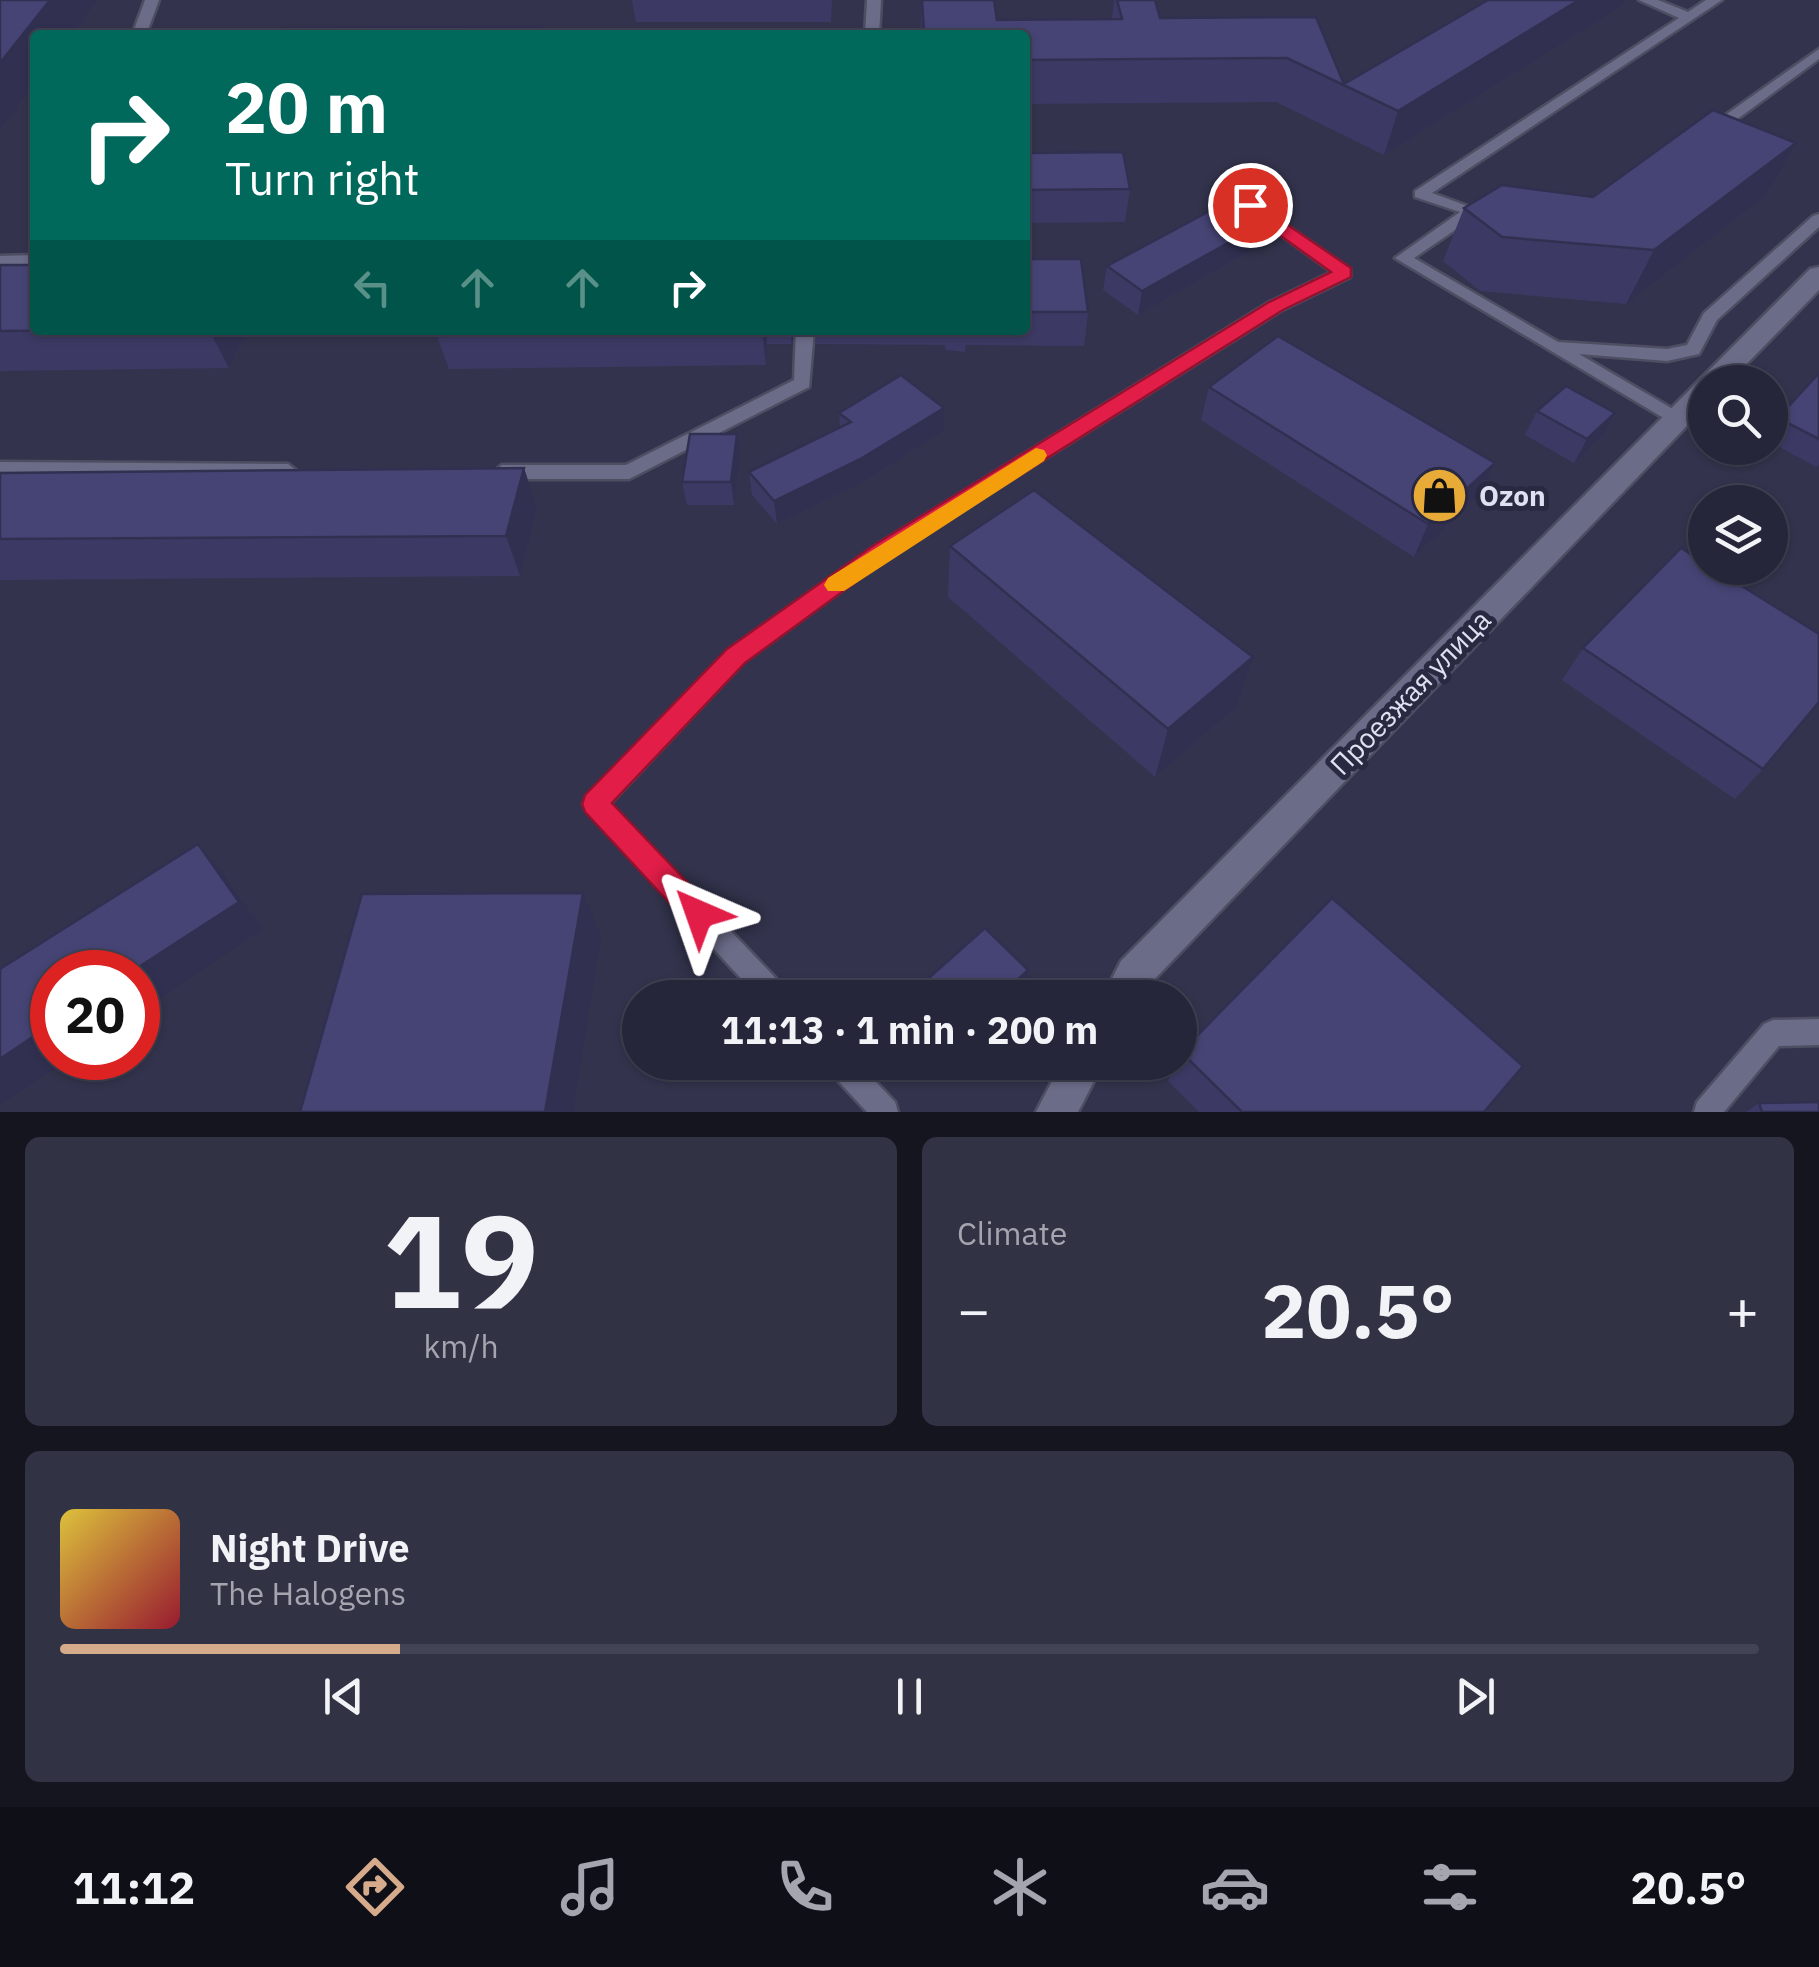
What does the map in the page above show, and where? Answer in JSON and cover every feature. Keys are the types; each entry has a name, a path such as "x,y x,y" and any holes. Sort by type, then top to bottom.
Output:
{"street":[{"path":"1731,365 1819,275"},
{"name":"Проезжая улица","path":"1131,980 1688,410"},
{"path":"1056,1112 1074,1080"}],"lane":[{"path":"142,30 152,0"},
{"path":"872,30 874,0"},
{"path":"1646,0 1690,17"},
{"path":"1503,221 1420,194 1715,0"},
{"path":"1691,146 1819,53"},
{"path":"760,980 595,804 736,656 882,551 1276,306 1344,272 1250,205"},
{"path":"1473,211 1402,258 1678,420"},
{"path":"1552,346 1667,355 1693,350 1710,317 1819,219"},
{"path":"0,260 30,260"},
{"path":"472,472 630,472 803,383 805,335"},
{"path":"0,469 315,471"},
{"path":"1707,1112 1773,1033 1819,1032"},
{"path":"855,1080 885,1112"}],"building":[{"path":"0,0 50,0 0,63"},
{"path":"922,0 994,0 997,20 1122,19 1117,0 1155,0 1160,18 1316,17 1344,84 1488,0 1579,0 1398,111 1287,58 1030,60 1030,30 924,30"},
{"path":"541,27 540,30 285,28"},
{"path":"1713,110 1796,143 1654,250 1502,237 1464,208 1502,185 1593,197"},
{"path":"1123,152 1130,189 1030,190 1030,153"},
{"path":"1245,192 1280,214 1142,291 1107,266"},
{"path":"1030,259 1081,259 1088,312 1030,312"},
{"path":"0,265 30,265 30,331 0,331"},
{"path":"1278,336 1495,463 1428,524 1209,387"},
{"path":"1819,373 1819,439 1788,423 1788,407"},
{"path":"901,375 944,408 862,458 774,501 749,472 851,422 839,413"},
{"path":"1566,386 1615,413 1587,439 1537,411"},
{"path":"690,434 737,434 731,482 682,482"},
{"path":"524,468 506,536 0,539 0,473"},
{"path":"1034,490 1253,657 1168,729 950,546"},
{"path":"1681,548 1688,552 1688,585 1740,585 1819,634 1819,702 1763,769 1583,648"},
{"path":"198,844 239,902 160,953 160,950 30,950"},
{"path":"583,893 545,1112 300,1112 362,894"},
{"path":"1332,898 1523,1066 1484,1112 1242,1112 1197,1068 1197,1036"},
{"path":"985,928 1028,970 1018,980 926,980"},
{"path":"30,950 30,1039 0,1059 0,969"},
{"path":"1819,1102 1819,1112 1762,1112 1759,1103"}],"slow traffic":[{"path":"836,585 882,551 1036,455"}],"place":[{"name":"Ozon","path":"1440,495"}],"route":[{"path":"699,914 595,804 736,656 882,551 1276,306 1344,272 1250,205"}]}
